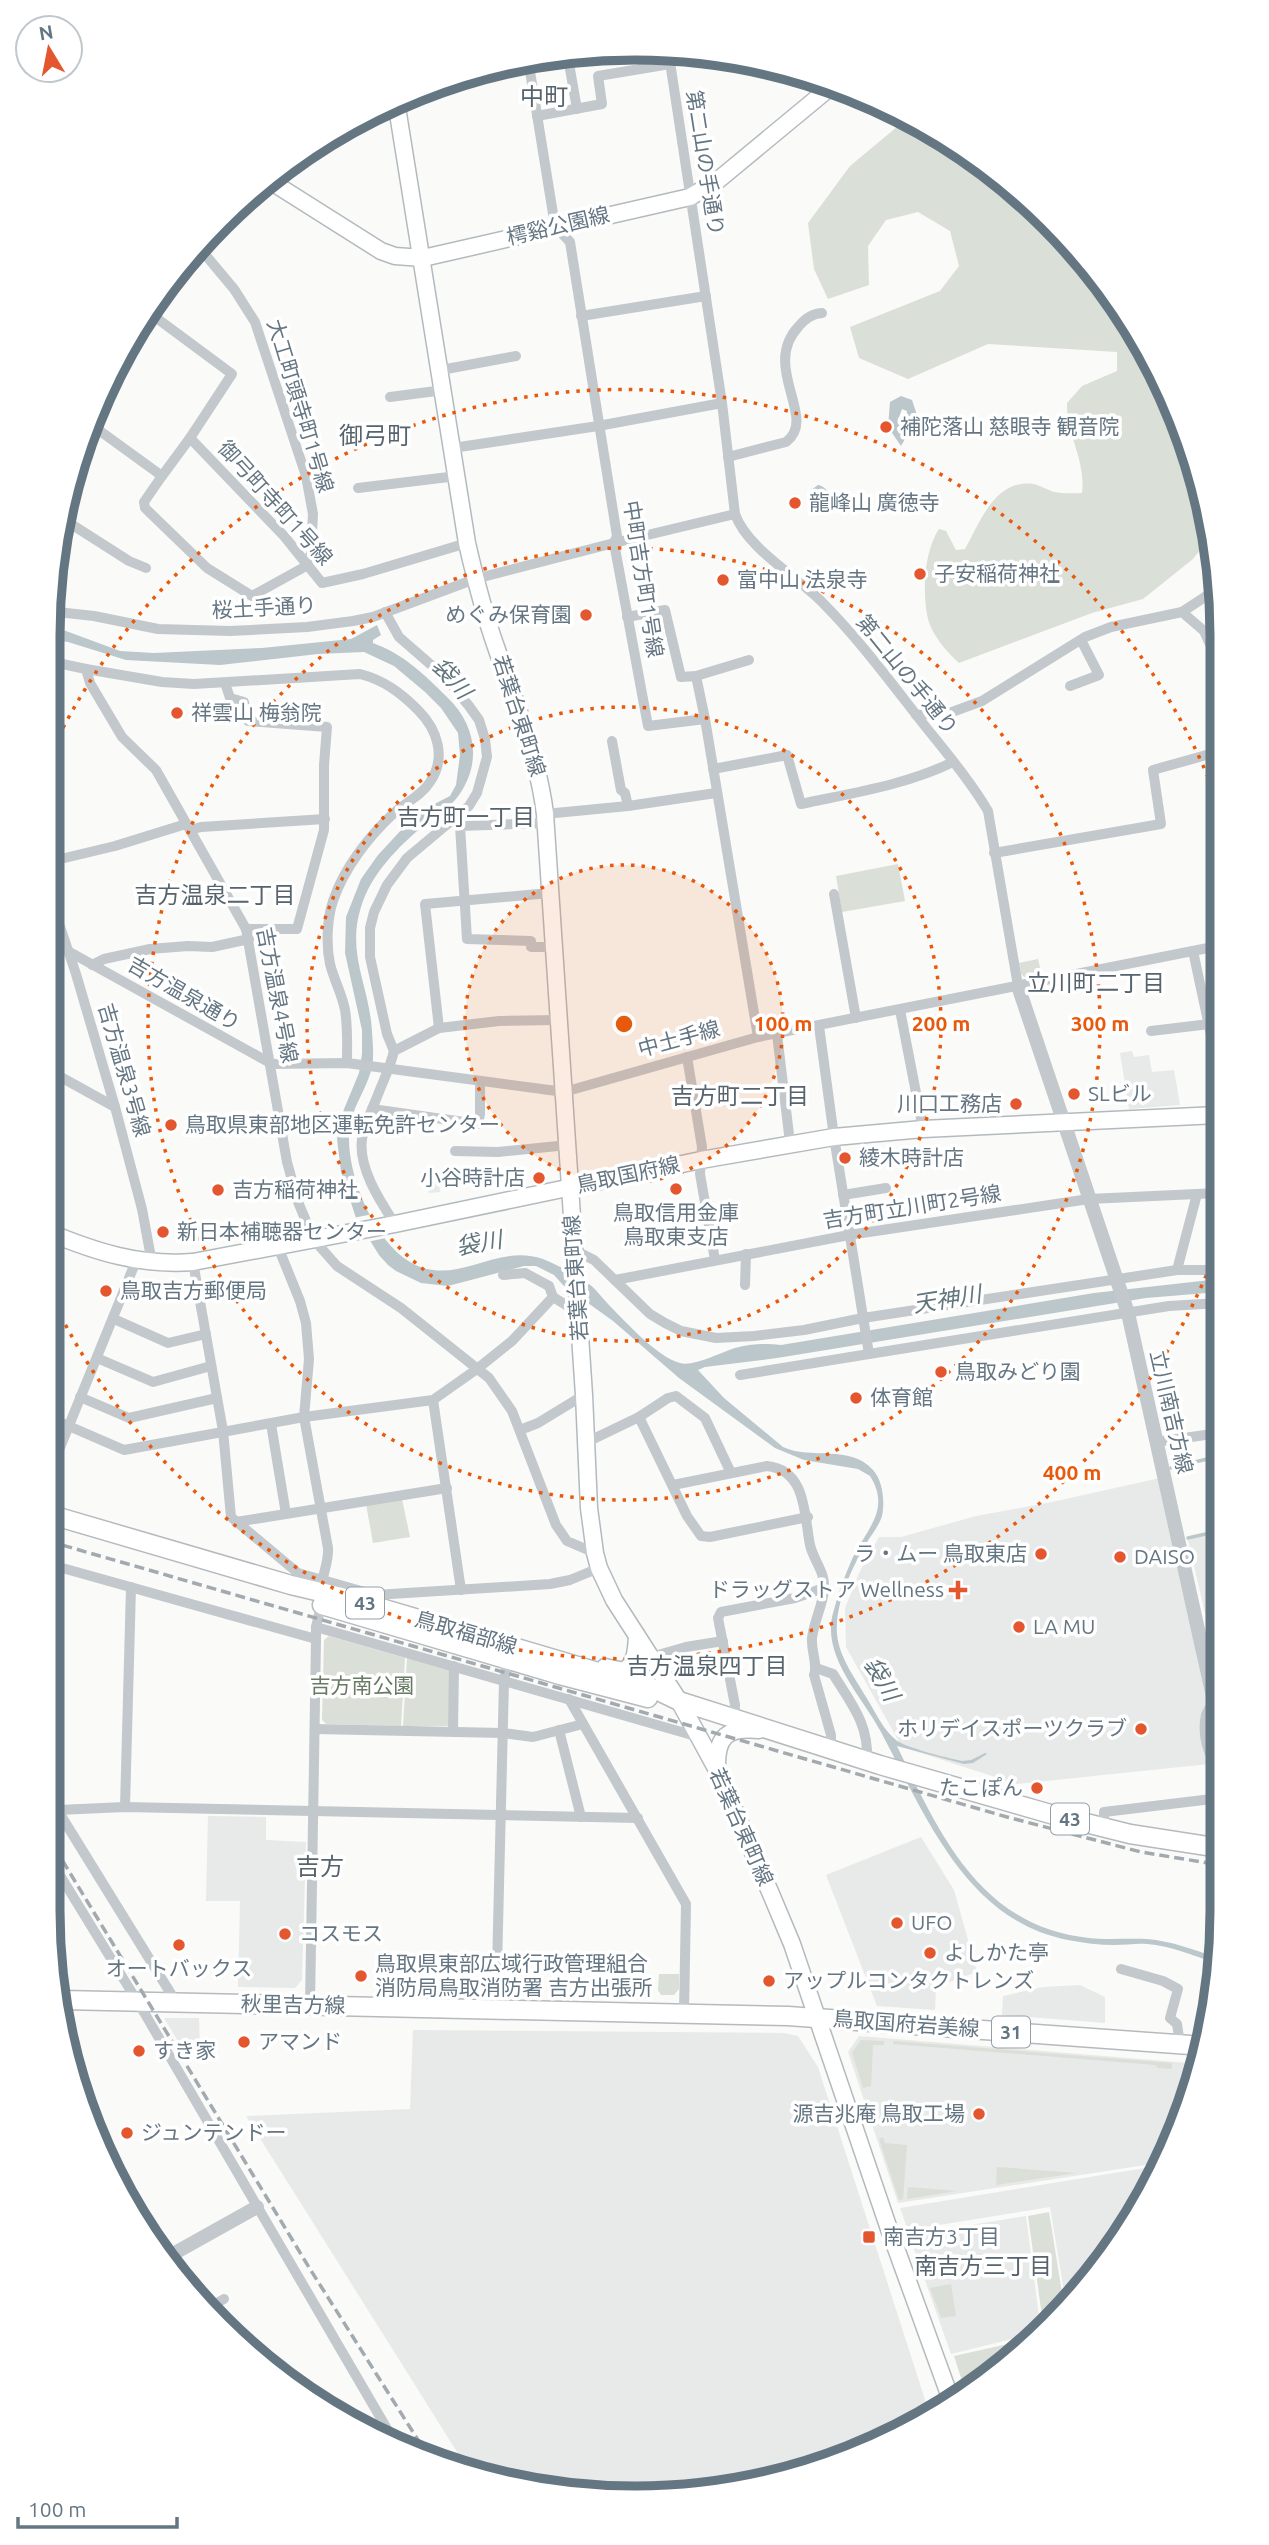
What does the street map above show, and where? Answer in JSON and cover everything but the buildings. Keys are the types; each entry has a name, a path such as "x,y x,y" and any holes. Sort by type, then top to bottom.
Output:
{"main road":[{"name":"樗谿公園線","path":"276,185 381,251 395,256 423,258 690,197 717,181 824,92"},
{"name":"若葉台東町線","path":"398,111 467,543 475,579 541,780 568,1145 589,1508 597,1561 614,1601 679,1701 718,1772 792,1944 948,2392"},
{"name":"鳥取国府線","path":"60,1237 106,1255 144,1262 193,1262 790,1143 923,1129 1210,1115"},
{"name":"鳥取福部線","path":"60,1517 652,1688 679,1701 873,1763 1104,1828 1210,1846"},
{"name":"鳥取福部線","path":"60,1529 322,1592 508,1659 649,1699 679,1701"},
{"path":"568,1663 594,1664 624,1671 632,1663 637,1637"},
{"path":"718,1772 717,1755 720,1742 730,1731 741,1728 782,1733"},
{"name":"秋里吉方線","path":"67,2000 817,2018"},
{"name":"鳥取国府岩美線","path":"817,2018 1193,2045"}],"street":[{"name":"第二山の手通り","path":"670,61 722,403 735,514 747,537 821,601 977,792 988,811 1018,986"},
{"path":"568,63 577,108"},
{"path":"537,116 602,104 598,76 670,64"},
{"name":"中町吉方町1号線","path":"530,70 555,226 570,242 617,536 614,542 648,726 705,719"},
{"name":"大工町頭寺町1号線","path":"204,253 234,289 255,322 306,476 313,514 308,565"},
{"path":"581,316 706,296"},
{"path":"728,457 786,442 791,438 797,420 784,368 788,341 811,315 822,313"},
{"path":"155,317 232,374 190,438"},
{"path":"441,370 516,356"},
{"path":"390,397 444,390"},
{"path":"453,448 598,426 722,403"},
{"path":"97,430 162,476 144,502 145,508 207,568 225,580 252,596 308,565"},
{"name":"御弓町寺町1号線","path":"162,476 190,438 284,536 318,580 325,583 363,575 467,543"},
{"path":"358,488 457,476"},
{"name":"桜土手通り","path":"61,612 158,629 230,631 307,627 354,621 475,579 614,542 735,514"},
{"path":"71,524 129,561 146,568"},
{"path":"916,715 953,712 982,701 1081,640 1111,627 1182,612 1208,595"},
{"path":"628,617 665,610 681,677 696,676 750,660"},
{"path":"384,612 399,636 460,693 479,720 487,757 477,793 459,822 407,858 387,885 374,912 370,928 370,957 387,1034 394,1051 362,1139 364,1161 393,1224"},
{"path":"1182,612 1210,639"},
{"path":"1070,686 1099,675 1081,640"},
{"path":"60,664 162,682 225,683 256,678 360,674 377,678 393,688 425,717 434,730 439,747 430,783 395,812 373,835 342,880 333,901 328,929 330,963 345,1010 349,1064"},
{"name":"吉方温泉4号線","path":"86,669 90,683 122,737 156,770 248,934 289,1171 314,1240 337,1266 401,1308 489,1378 500,1392 520,1430 556,1525 566,1541 597,1561"},
{"path":"696,676 758,1037"},
{"path":"93,965 104,959 150,949 212,947 248,934 297,929 325,819 324,765 327,727 248,722 244,702 230,698 225,683"},
{"path":"612,741 621,790 625,793 628,806"},
{"path":"994,852 1161,824 1153,770 1210,754"},
{"path":"713,769 787,755 801,804 876,788 939,769 953,762"},
{"path":"459,822 545,818 716,793"},
{"path":"60,859 188,827 325,819"},
{"path":"459,822 467,939 531,942 531,947 554,947"},
{"path":"439,1028 425,904 550,893"},
{"path":"834,894 856,1018"},
{"name":"吉方温泉3号線","path":"60,929 116,1107 142,1209 144,1262"},
{"name":"吉方温泉通り","path":"60,947 272,1064 349,1064 388,1070"},
{"path":"1117,1280 1018,986 1210,948"},
{"path":"1193,951 1210,1010"},
{"name":"中土手線","path":"388,1070 564,1092 758,1037 1018,986"},
{"path":"900,1010 923,1129"},
{"path":"394,1051 439,1028 499,1021 559,1020"},
{"path":"1151,1031 1210,1024"},
{"path":"819,1026 849,1236 869,1351"},
{"path":"777,1034 790,1143"},
{"path":"687,1057 702,1147 700,1174 715,1259"},
{"path":"60,1077 116,1107"},
{"path":"372,1109 475,1124 480,1120 480,1082"},
{"path":"455,1151 498,1152 568,1145"},
{"path":"843,1195 886,1188"},
{"name":"吉方町立川町2号線","path":"615,1280 715,1259 849,1236 1089,1199 1210,1193"},
{"path":"1177,1270 1197,1194"},
{"path":"278,1247 306,1323 309,1359 304,1417 329,1558 316,1627 310,2005"},
{"path":"574,1254 594,1260 650,1314 681,1331 716,1338 804,1330 1177,1270 1210,1269"},
{"path":"745,1285 746,1254"},
{"path":"60,1445 114,1319 144,1262"},
{"path":"193,1262 223,1431 231,1517 322,1592 375,1595 561,1583 597,1561"},
{"path":"503,1275 525,1273 550,1286 553,1297 578,1310"},
{"name":"立川南吉方線","path":"1117,1280 1127,1311 1210,1677"},
{"path":"60,1423 124,1450 304,1417 433,1400 512,1341 553,1297"},
{"path":"740,1374 1127,1311 1210,1304"},
{"path":"114,1319 168,1343 205,1334"},
{"path":"97,1358 153,1382 211,1366"},
{"path":"520,1430 538,1423 584,1395"},
{"path":"587,1442 639,1417 673,1396 683,1400 705,1418 731,1473"},
{"path":"80,1397 129,1418 217,1398"},
{"path":"433,1400 461,1590"},
{"path":"639,1417 692,1524 701,1536 808,1517"},
{"path":"271,1424 286,1514"},
{"path":"1156,1442 1210,1434"},
{"path":"673,1485 767,1466 781,1470 794,1480 808,1517 810,1545 824,1575 824,1588 812,1639 816,1668 814,1675 831,1735 831,1749"},
{"path":"236,1522 447,1488"},
{"path":"60,1567 316,1639"},
{"path":"125,1807 131,1587"},
{"path":"734,1718 735,1705 718,1618 721,1612 796,1598 824,1588"},
{"path":"316,1627 699,1737"},
{"path":"651,1657 686,1647 723,1642"},
{"path":"496,2009 504,1681 508,1659"},
{"path":"453,1732 454,1666"},
{"path":"816,1668 833,1674 862,1722 873,1763"},
{"path":"569,1699 686,1905 684,2013"},
{"path":"1210,1707 1206,1714 1210,1753"},
{"path":"315,1729 503,1733 533,1737 583,1724"},
{"path":"559,1730 581,1817"},
{"path":"1104,1828 1104,1812 1210,1799"},
{"path":"60,1812 125,1807 638,1818"},
{"path":"60,1823 176,2002"},
{"path":"60,1875 137,2001 386,2427"},
{"path":"1121,1969 1163,1981 1178,1989 1170,2018 1177,2024 1180,2044"},
{"path":"173,2254 257,2207"},
{"path":"215,2304 224,2299"}],"shaded area":[{"path":"901,396 912,400 917,415 915,436 910,436 906,424 907,411 902,409 898,420 905,439 901,446 888,427 890,402"},
{"path":"818,485 829,494 834,509 824,502 811,500 811,490"},
{"path":"377,625 381,635 373,640 373,643 413,666 457,708 470,732 473,757 466,782 455,800 405,842 378,872 361,907 357,924 357,955 370,1016 373,1054 371,1072 350,1125 351,1161 363,1201 372,1220 396,1252 427,1269 443,1271 508,1256 525,1255 543,1259 589,1284 652,1346 671,1359 686,1364 746,1346 781,1345 1094,1293 1210,1280 1210,1293 1146,1298 698,1370 724,1398 783,1447 794,1451 853,1457 864,1462 879,1480 882,1516 845,1587 837,1623 838,1643 844,1659 883,1726 896,1740 962,1761 987,1754 973,1763 964,1764 897,1746 929,1811 968,1870 991,1895 1019,1916 1051,1930 1089,1938 1165,1942 1207,1955 1207,1960 1156,1945 1086,1943 1032,1929 1002,1911 975,1887 952,1859 914,1796 881,1732 846,1677 834,1648 832,1617 838,1595 853,1557 878,1509 876,1488 870,1476 858,1469 804,1460 775,1448 679,1378 554,1275 536,1266 524,1266 448,1286 421,1283 396,1271 379,1255 356,1218 341,1172 337,1139 344,1109 359,1073 362,1054 362,1030 345,953 346,917 361,879 378,855 417,813 450,796 456,785 460,755 458,733 441,708 425,692 394,666 364,652 318,654 220,665 126,660 60,641 60,634 60,629 120,651 154,653 262,648 351,639"},
{"path":"1132,1051 1134,1057 1149,1055 1152,1072 1174,1070 1180,1105 1129,1109 1120,1053"},
{"path":"444,1171 445,1175 438,1177 440,1192 429,1193 426,1174"},
{"name":"LA MU","path":"1160,1478 1210,1720 1210,1764 1017,1784 902,1747 846,1647 845,1608 860,1571 879,1537 901,1537 976,1516"},
{"path":"1210,1535 1210,1635 1188,1540"},
{"path":"208,1816 266,1817 266,1840 306,1842 302,1980 295,1988 238,1987 240,1901 206,1901"},
{"path":"921,1837 954,1890 977,1972 936,1987 935,2010 877,2006 826,1875"},
{"path":"1080,1985 1105,1997 1105,2023 1002,2015 1003,1996 1043,1987"},
{"path":"164,2018 199,2018 200,2049 187,2056"},
{"path":"413,2030 784,2033 798,2036 818,2067 927,2405 855,2442 819,2455 783,2466 710,2481 634,2486 559,2481 461,2458 246,2116 410,2109"},
{"path":"859,2036 1189,2063 1166,2131 1150,2164 898,2203 848,2052"},
{"path":"1149,2167 1113,2230 1064,2293 1050,2207 908,2230 900,2208"},
{"path":"1026,2216 1039,2319 1020,2337 951,2354 909,2235"}],"green space":[{"path":"900,125 922,137 954,156 1014,202 1067,255 1113,315 1166,414 1190,486 1203,547 1193,559 1143,599 1092,613 959,663 940,643 928,619 925,597 927,560 939,529 946,531 956,550 965,549 990,504 1008,488 1020,484 1036,485 1057,493 1082,493 1081,469 1069,426 1067,403 1082,386 1117,371 1117,352 988,344 908,379 859,358 850,327 940,291 959,266 950,231 918,212 886,220 868,246 869,285 828,299 814,269 808,223 850,166"},
{"path":"898,864 905,901 842,912 836,876"},
{"path":"1038,959 1042,976 1027,979 1021,974 1019,963"},
{"path":"402,1499 410,1537 373,1543 366,1504"},
{"name":"吉方南公園","path":"329,1636 405,1658 401,1726 326,1724 322,1720 324,1640"},
{"path":"407,1658 451,1670 449,1726 403,1726"},
{"path":"659,1974 679,1974 679,1989 674,1995 661,1995 658,1990"},
{"path":"861,2040 884,2041 884,2045 873,2045 871,2086 863,2088 852,2053"},
{"path":"893,2041 1172,2063 1172,2069 1158,2068 1155,2065 893,2044"},
{"path":"883,2137 885,2143 907,2145 903,2199 899,2200 879,2139"},
{"path":"997,2167 1077,2173 996,2185"},
{"path":"908,2187 957,2191 907,2199"},
{"path":"1049,2212 1062,2295 1042,2316 1028,2216"},
{"path":"951,2284 956,2316 941,2318 930,2288"},
{"path":"1014,2343 963,2383 954,2356"}],"pier":[{"path":"373,1214 390,1237 367,1242 353,1218"}],"waterway":[{"path":"1171,1468 1210,1458"},
{"path":"1188,1538 1210,1533"}],"railway":[{"path":"60,1544 1007,1817 1141,1852 1210,1863"},
{"path":"60,1856 310,2269 421,2444"}],"place":[{"name":"補陀落山 慈眼寺 観音院","path":"886,427"},
{"name":"龍峰山 廣徳寺","path":"795,503"},
{"name":"子安稲荷神社","path":"920,574"},
{"name":"富中山 法泉寺","path":"723,580"},
{"name":"めぐみ保育園","path":"586,615"},
{"name":"祥雲山 梅翁院","path":"177,713"},
{"name":"SLビル","path":"1074,1094"},
{"name":"川口工務店","path":"1016,1104"},
{"name":"鳥取県東部地区運転免許センター","path":"171,1125"},
{"name":"綾木時計店","path":"845,1158"},
{"name":"小谷時計店","path":"539,1178"},
{"name":"鳥取信用金庫 鳥取東支店","path":"676,1189"},
{"name":"吉方稲荷神社","path":"218,1190"},
{"name":"新日本補聴器センター","path":"163,1232"},
{"name":"鳥取吉方郵便局","path":"106,1291"},
{"name":"鳥取みどり園","path":"941,1372"},
{"name":"体育館","path":"856,1398"},
{"name":"ラ・ムー 鳥取東店","path":"1041,1554"},
{"name":"DAISO","path":"1120,1557"},
{"name":"ドラッグストア Wellness","path":"958,1590"},
{"name":"LA MU","path":"1019,1627"},
{"name":"ホリデイスポーツクラブ","path":"1141,1729"},
{"name":"たこぽん","path":"1037,1788"},
{"name":"UFO","path":"897,1923"},
{"name":"コスモス","path":"285,1934"},
{"name":"オートバックス","path":"179,1945"},
{"name":"よしかた亭","path":"930,1953"},
{"name":"鳥取県東部広域行政管理組合 消防局鳥取消防署 吉方出張所","path":"361,1976"},
{"name":"アップルコンタクトレンズ","path":"769,1981"},
{"name":"アマンド","path":"244,2042"},
{"name":"すき家","path":"139,2051"},
{"name":"源吉兆庵 鳥取工場","path":"979,2114"},
{"name":"ジュンテンドー","path":"127,2133"},
{"name":"南吉方3丁目","path":"869,2237"}],"district":[{"name":"中町","path":"544,97"},
{"name":"御弓町","path":"375,436"},
{"name":"吉方町一丁目","path":"466,817"},
{"name":"吉方温泉二丁目","path":"215,895"},
{"name":"立川町二丁目","path":"1096,983"},
{"name":"吉方町二丁目","path":"740,1096"},
{"name":"吉方温泉四丁目","path":"707,1666"},
{"name":"吉方","path":"320,1867"},
{"name":"南吉方三丁目","path":"983,2266"}],"water label":[{"name":"袋川","path":"452,678"},
{"name":"袋川","path":"479,1243"},
{"name":"天神川","path":"947,1299"},
{"name":"袋川","path":"882,1679"}]}
